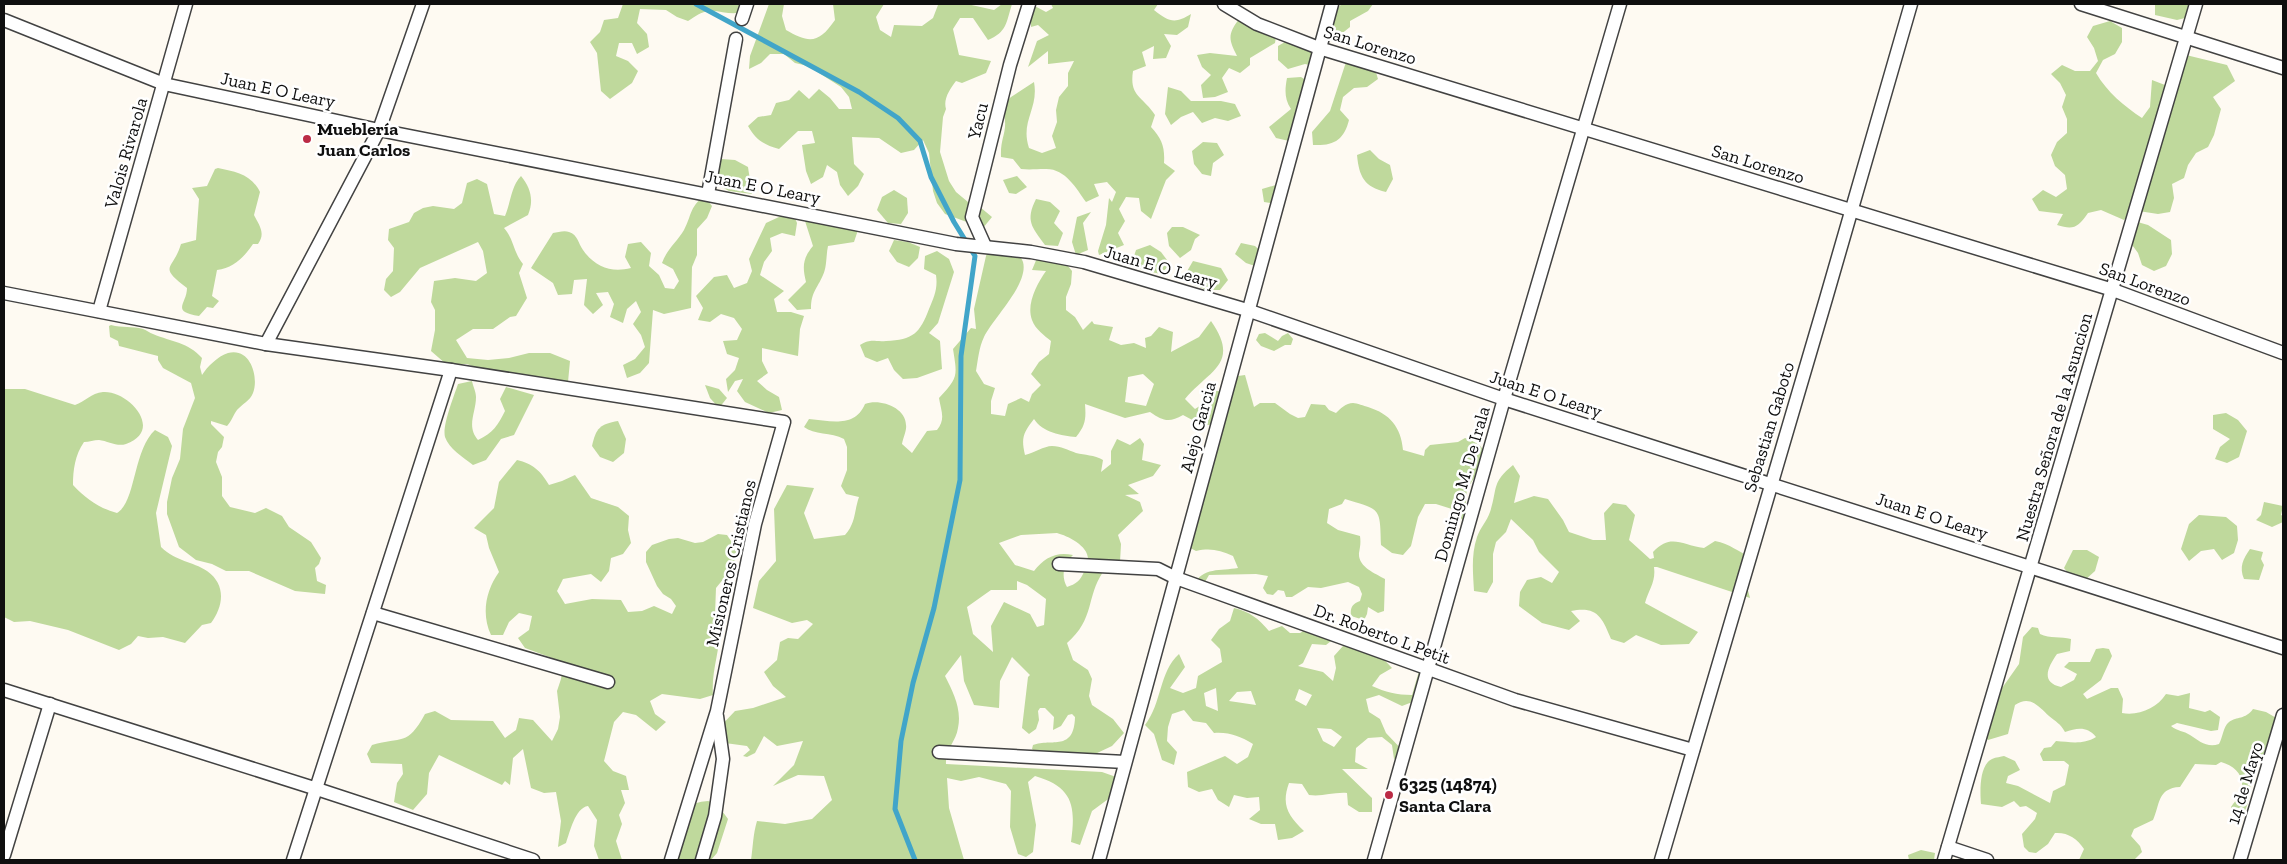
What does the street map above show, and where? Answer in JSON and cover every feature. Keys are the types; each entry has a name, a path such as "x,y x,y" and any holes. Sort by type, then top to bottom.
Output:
{"street":[{"name":"Valois Rivarola","path":"99,311 186,4"},
{"path":"266,344 379,130 423,4"},
{"path":"742,19 746,4"},
{"name":"Yacu","path":"981,246 972,217 1010,65 1028,4"},
{"name":"San Lorenzo","path":"1224,4 1257,24 1319,48 2113,290 2283,353"},
{"name":"Alejo Garcia","path":"1099,860 1247,310 1332,4"},
{"name":"Domingo M. De Irala","path":"1374,860 1504,399 1620,4"},
{"name":"Sebastian Gaboto","path":"1660,860 1770,483 1853,211 1911,4"},
{"path":"2081,4 2283,68"},
{"name":"Nuestra Señora de la Asuncion","path":"1944,860 2196,4"},
{"name":"Juan E O Leary","path":"4,20 164,84 379,130 956,244 981,246 1084,262 1247,310 1504,399 2283,648"},
{"path":"708,194 736,39"},
{"path":"4,293 266,344 451,370 293,860"},
{"name":"Misioneros Cristianos","path":"451,370 784,422 756,524 717,711 672,860"},
{"name":"Dr. Roberto L Petit","path":"1059,564 1158,569 1176,578 1516,700 1692,750"},
{"path":"373,613 608,682"},
{"path":"4,690 317,789 533,860"},
{"path":"4,855 50,704"},
{"name":"Misioneros Cristianos","path":"702,860 714,816 723,759 717,711"},
{"name":"14 de Mayo","path":"2240,860 2283,715"},
{"path":"939,752 1126,762"},
{"path":"1948,847 1987,860"}],"green space":[{"path":"623,4 749,4 742,12 707,12 698,14 688,21 666,10 640,9 637,23 647,34 649,47 637,54 632,43 619,43 616,56 628,61 638,71 632,83 610,99 601,91 597,53 590,42 600,32 604,20 618,18"},
{"path":"769,4 784,4 782,16 786,30 802,38 814,39 824,33 835,20 833,4 884,4 876,17 880,30 891,37 894,25 922,26 933,18 938,5 967,4 994,10 1002,4 1012,4 1005,26 999,34 988,40 973,18 960,18 953,29 959,55 991,61 986,73 962,83 956,81 949,91 943,117 940,152 949,181 956,192 992,217 983,228 945,214 937,203 933,191 929,153 923,140 914,150 901,153 879,138 852,137 854,164 864,174 858,186 848,196 840,185 837,172 827,165 823,177 811,184 806,171 802,145 815,143 812,131 798,131 779,149 765,144 754,135 748,126 758,117 771,115 776,103 789,100 799,90 809,99 819,89 839,109 852,109 849,97 841,87 808,66 795,63 784,54 770,54 761,63 749,69 750,56"},
{"path":"1031,4 1046,12 1053,8 1051,4 1158,4 1154,10 1168,19 1181,19 1191,14 1188,27 1177,35 1164,34 1171,46 1166,58 1153,59 1154,46 1142,52 1146,66 1133,71 1132,80 1138,96 1155,115 1151,127 1158,135 1162,144 1164,163 1175,171 1166,180 1151,219 1141,211 1139,198 1126,197 1119,209 1125,221 1118,233 1124,245 1099,255 1098,251 1106,225 1109,198 1112,202 1116,192 1107,182 1094,184 1099,196 1086,202 1064,175 1045,169 1021,169 1013,159 1001,157 1005,127 1002,106 1011,97 1034,82 1034,100 1027,130 1029,148 1042,153 1056,148 1052,136 1057,122 1056,110 1059,97 1068,86 1068,73 1074,61 1048,64 1048,51 1028,67 1037,41 1049,35 1038,25 1031,27"},
{"path":"1342,4 1373,4 1368,11 1350,21 1350,27 1340,35 1332,29 1328,16"},
{"path":"2155,4 2190,4 2185,18 2177,20 2155,15"},
{"path":"1239,19 1277,30 1275,43 1250,58 1250,65 1240,73 1229,68 1222,78 1228,92 1215,97 1203,98 1201,85 1211,75 1202,67 1197,55 1210,53 1237,56 1230,38"},
{"path":"2110,21 2122,28 2122,42 2115,54 2103,60 2096,73 2116,98 2142,118 2150,107 2152,80 2165,85 2178,78 2186,55 2227,65 2235,81 2213,97 2221,109 2214,135 2208,147 2196,153 2188,165 2184,178 2172,184 2174,198 2170,212 2158,214 2132,210 2124,220 2101,210 2088,213 2078,225 2063,227 2057,225 2063,214 2039,211 2032,199 2043,190 2056,197 2067,189 2065,175 2055,166 2051,155 2057,142 2067,133 2067,119 2062,107 2066,95 2060,83 2051,74 2062,65 2075,71 2090,71 2098,61 2094,48 2087,37 2093,26"},
{"path":"1290,39 1315,53 1318,67 1305,64 1288,69 1278,60 1278,46"},
{"path":"1346,62 1374,66 1378,79 1367,87 1354,88 1343,97 1340,110 1349,120 1341,137 1332,143 1313,145 1312,132 1330,111"},
{"path":"1301,77 1312,84 1289,141 1276,138 1269,127 1291,109 1286,94 1287,78"},
{"path":"1168,87 1181,91 1191,101 1221,101 1235,104 1241,116 1228,121 1215,118 1202,123 1193,112 1181,117 1171,125 1165,114"},
{"path":"1203,142 1217,143 1224,155 1213,163 1211,176 1202,174 1194,164 1192,151"},
{"path":"1370,150 1379,159 1390,165 1393,179 1386,192 1372,187 1361,175 1357,155"},
{"path":"721,159 735,160 748,167 752,194 729,191 718,185 716,172"},
{"path":"218,168 242,175 256,186 260,192 254,215 262,233 258,244 253,244 238,261 229,267 217,270 212,296 219,301 213,308 207,307 199,316 185,312 182,309 187,288 172,275 170,268 181,244 196,240 199,199 192,188 207,186 215,169"},
{"path":"521,176 527,185 530,195 530,210 528,215 504,228 523,264 519,273 527,298 516,316 510,317 493,329 473,329 456,340 467,358 488,360 509,358 529,353 550,353 570,361 568,382 548,383 487,372 467,364 446,364 431,351 435,330 435,310 431,302 434,281 455,278 476,281 487,273 483,251 478,242 420,268 400,292 391,297 384,290 386,279 393,271 394,248 388,240 389,229 409,222 414,213 423,208 433,206 454,209 462,203 467,183 477,179 487,184 494,214 505,216 513,189"},
{"path":"1017,176 1027,187 1016,194 1009,193 1003,180"},
{"path":"1289,181 1277,204 1264,202 1262,189"},
{"path":"894,190 907,198 908,213 901,224 888,223 877,210 882,197"},
{"path":"704,196 712,206 707,218 697,229 697,255 692,267 691,308 664,314 653,310 649,363 640,373 627,378 623,365 635,359 645,347 641,335 633,324 641,312 636,301 627,309 623,323 610,317 614,304 608,292 596,293 603,305 593,314 584,305 587,279 574,280 572,294 558,295 553,283 531,268 553,233 561,231 572,233 593,261 604,267 617,270 631,268 625,257 628,244 641,242 651,253 649,266 659,275 665,288 674,289 679,281 673,269 662,263 684,230 693,208"},
{"path":"1036,199 1050,202 1060,211 1054,223 1063,233 1058,246 1045,245 1032,224 1031,213"},
{"path":"792,211 797,223 795,236 782,233 770,238 772,251 764,262 760,275 784,291 774,299 777,312 791,312 804,316 800,329 798,356 762,348 762,361 768,373 757,381 779,397 782,410 769,413 745,402 737,391 743,379 735,381 728,392 726,379 735,370 739,358 727,354 723,341 737,340 742,329 734,318 721,314 710,322 698,320 703,308 696,296 714,277 727,275 734,288 747,283 752,271 749,259 766,223"},
{"path":"1091,212 1083,223 1088,250 1076,255 1072,242 1077,217"},
{"path":"819,218 858,230 854,242 828,246 826,265 813,294 811,309 797,310 788,300 806,282 804,263 807,254 813,246 805,221"},
{"path":"2134,221 2148,225 2171,240 2172,254 2166,266 2154,271 2142,265 2138,253 2130,242"},
{"path":"1172,227 1183,227 1200,235 1195,239 1191,250 1180,258 1169,246 1167,233"},
{"path":"894,240 908,242 920,247 918,258 909,267 897,262 889,251"},
{"path":"1005,242 1022,259 1023,271 1016,290 989,329 980,349 976,371 984,384 995,388 991,401 991,414 1005,416 1008,404 1021,398 1029,402 1032,394 1041,385 1031,374 1039,362 1049,354 1051,341 1040,332 1032,320 1030,307 1033,294 1046,271 1032,270 1037,258 1064,261 1072,271 1071,284 1066,297 1066,310 1075,317 1083,330 1092,321 1094,324 1113,327 1109,340 1121,345 1134,343 1146,348 1145,338 1151,336 1159,327 1173,332 1171,352 1199,337 1211,321 1223,347 1222,357 1218,365 1185,399 1195,409 1206,402 1209,389 1222,392 1221,418 1209,425 1196,422 1183,415 1166,420 1150,412 1125,418 1085,404 1085,421 1076,437 1047,430 1034,419 1024,436 1025,455 1049,446 1064,448 1103,460 1101,472 1111,464 1111,451 1117,439 1130,445 1140,438 1144,444 1142,460 1161,465 1153,476 1128,485 1139,494 1125,495 1140,502 1143,511 1118,535 1121,544 1120,562 1104,570 1094,590 1082,625 1067,643 1073,660 1088,670 1092,679 1089,696 1092,705 1113,719 1124,733 1112,746 1095,754 1035,752 1032,749 1033,745 1061,742 1071,735 1075,717 1072,714 1068,715 1061,726 1053,730 1054,717 1045,708 1040,708 1036,729 1029,734 1022,728 1028,677 1030,675 1012,657 1000,681 999,708 974,705 964,681 961,655 945,676 956,701 959,714 957,733 947,754 946,764 1102,772 1119,778 1115,794 1092,811 1080,845 1071,842 1072,808 1064,792 1048,781 1035,776 1028,782 1036,825 1033,852 1026,857 1018,854 1010,827 1011,791 1006,784 979,777 961,781 947,778 949,808 964,860 751,860 757,821 785,824 812,819 832,800 824,776 798,775 773,786 794,765 803,741 777,746 764,736 755,753 747,757 743,756 750,750 747,746 725,743 716,731 735,711 753,708 786,697 773,686 764,672 777,660 780,642 788,638 798,639 813,624 807,620 792,623 753,608 759,581 776,561 774,509 787,485 814,488 804,513 814,539 845,535 853,521 859,497 846,494 841,486 847,470 847,447 844,439 808,430 804,427 809,419 849,420 861,412 865,404 877,402 891,406 902,413 906,427 902,444 912,453 927,431 937,430 942,418 939,398 950,385 956,370 953,349 971,328 976,329 974,309 986,256 991,245","holes":["1143,374 1154,384 1146,406 1125,402 1128,377","1057,533 1077,542 1085,550 1088,560 1081,578 1067,587 1064,571 1073,555 1061,554 1046,559 1034,571 1015,565 999,543 1021,535","1017,581 1027,585 1046,599 1044,625 1037,627 1030,614 1004,602 991,626 993,652 973,634 967,607 991,590 1017,590"]},
{"path":"1241,243 1255,246 1268,258 1258,267 1246,263 1235,254"},
{"path":"1150,245 1161,252 1170,264 1161,274 1142,270 1132,262 1136,250"},
{"path":"937,251 949,259 954,272 938,323 929,333 940,341 942,369 917,378 903,379 894,370 888,358 877,362 865,357 860,345 870,341 903,339 914,334 919,329 926,317 936,285 936,275 924,269 925,256"},
{"path":"1193,261 1221,268 1228,280 1220,290 1207,290 1192,284 1186,273"},
{"path":"109,326 143,329 191,349 202,358 200,367 202,375 213,362 228,353 236,352 248,359 254,372 255,380 252,396 237,410 227,426 211,421 211,424 224,437 216,462 222,477 222,496 230,507 255,513 266,508 282,516 289,527 311,542 321,558 315,568 317,581 326,585 325,594 295,591 249,571 226,571 212,564 196,560 179,547 167,514 167,502 172,478 180,459 183,429 195,398 191,383 163,368 158,360 158,356 119,346 118,341 110,337"},
{"path":"1265,333 1278,341 1288,333 1293,339 1291,345 1285,345 1274,351 1261,346 1256,340 1259,334"},
{"path":"1245,375 1254,407 1260,403 1275,403 1298,418 1305,417 1311,404 1325,405 1329,410 1336,413 1346,405 1355,403 1382,413 1393,422 1400,435 1403,450 1424,456 1425,450 1430,445 1458,442 1465,438 1482,447 1485,458 1483,464 1466,493 1468,517 1463,521 1455,510 1436,504 1425,504 1418,517 1411,546 1403,555 1392,553 1381,545 1379,517 1372,508 1345,499 1342,504 1329,509 1327,523 1338,530 1360,536 1359,558 1361,562 1368,569 1385,579 1384,611 1378,613 1368,607 1364,620 1351,616 1352,607 1360,601 1362,594 1359,587 1348,582 1321,588 1308,587 1292,597 1286,597 1284,591 1278,590 1273,595 1267,594 1263,588 1268,576 1256,574 1209,575 1202,587 1194,585 1197,579 1207,573 1238,568 1233,556 1224,552 1215,550 1196,551 1183,544 1197,492 1219,443 1231,377"},
{"path":"472,381 476,393 476,403 472,424 474,435 478,440 491,431 505,411 500,399 506,387 534,395 514,435 501,439 486,460 473,465 450,445 445,437 445,426 458,384"},
{"path":"705,385 719,389 727,398 719,408 710,398"},
{"path":"4,389 25,389 75,405 99,393 113,393 123,397 132,404 142,421 142,430 137,438 123,445 99,440 84,442 78,452 74,468 73,485 93,502 117,513 128,498 142,450 148,439 155,430 168,437 172,446 156,513 161,547 173,556 207,571 218,583 221,596 220,603 211,623 202,625 185,643 163,637 148,638 138,636 131,644 119,650 68,630 30,621 14,622 4,617"},
{"path":"2226,413 2238,420 2247,431 2239,457 2227,463 2215,459 2220,447 2230,439 2213,429 2213,415"},
{"path":"618,421 626,439 624,453 613,462 600,457 592,446 597,431 603,425"},
{"path":"517,460 536,468 549,485 575,475 591,498 618,507 629,516 628,530 631,543 623,554 611,558 609,571 601,582 591,574 563,579 557,591 565,604 592,599 621,600 628,612 642,611 654,606 672,614 676,606 657,586 646,562 646,552 652,545 678,538 695,543 703,542 718,534 727,535 737,550 733,567 716,588 715,615 713,620 720,628 713,678 713,695 700,699 662,694 650,701 655,714 666,722 656,731 636,715 623,712 614,722 604,761 613,771 626,776 629,790 621,790 625,803 619,815 622,824 616,841 622,860 599,860 594,846 597,820 588,806 583,808 576,816 566,843 558,847 561,821 556,792 544,793 531,788 523,749 513,758 510,785 505,781 502,785 439,755 429,773 427,794 413,810 394,802 397,783 403,774 402,764 371,763 367,754 372,745 408,736 413,732 425,714 435,711 451,720 493,721 505,738 516,730 519,718 533,720 552,741 558,729 560,717 557,691 563,666 552,658 525,648 518,638 529,630 532,616 519,613 509,622 503,635 491,635 486,619 486,602 491,586 499,572 486,535 474,528 494,508 499,482"},
{"path":"1513,465 1520,476 1514,503 1534,496 1548,499 1569,532 1593,540 1606,540 1604,513 1613,503 1626,505 1635,515 1629,540 1650,559 1654,558 1653,552 1665,543 1677,542 1704,548 1715,541 1730,546 1752,558 1746,583 1750,598 1654,567 1653,581 1645,603 1698,632 1689,644 1661,645 1636,635 1624,643 1611,639 1601,619 1593,612 1587,610 1571,611 1580,621 1569,630 1542,623 1519,606 1520,592 1527,580 1541,577 1552,583 1559,572 1539,552 1533,540 1511,519 1506,532 1496,542 1493,554 1493,582 1487,593 1474,591 1473,557 1477,537 1490,512 1498,481"},
{"path":"2264,502 2283,506 2281,515 2283,516 2283,522 2272,527 2256,520 2261,515"},
{"path":"2199,515 2226,517 2237,526 2238,540 2234,553 2222,560 2214,549 2201,551 2189,561 2181,549 2189,524"},
{"path":"2250,549 2263,552 2261,559 2264,565 2259,580 2244,579 2242,563"},
{"path":"2073,550 2087,550 2099,557 2095,571 2085,580 2072,578 2064,568"},
{"path":"1234,608 1245,611 1253,616 1269,631 1282,626 1290,633 1300,633 1317,623 1330,627 1333,634 1331,641 1326,645 1312,644 1303,663 1298,666 1323,672 1333,681 1336,668 1334,656 1343,646 1370,652 1382,658 1392,668 1380,675 1372,686 1382,690 1396,694 1412,695 1419,671 1430,679 1415,701 1402,706 1379,695 1366,699 1369,712 1380,719 1386,733 1406,754 1394,759 1392,745 1382,737 1368,738 1356,748 1355,762 1368,769 1342,769 1372,798 1372,812 1359,812 1348,805 1347,793 1309,795 1302,784 1289,783 1286,804 1290,815 1304,831 1292,838 1278,840 1275,824 1261,824 1249,819 1260,810 1259,797 1247,798 1234,795 1229,807 1218,800 1212,789 1199,792 1188,787 1187,772 1225,756 1237,764 1248,757 1253,744 1234,735 1214,733 1206,723 1193,721 1184,710 1172,714 1168,727 1167,741 1177,752 1174,765 1162,760 1154,734 1145,725 1155,707 1172,661 1179,654 1185,667 1170,688 1183,693 1196,688 1198,676 1222,662 1220,649 1211,640 1219,629 1230,621","holes":["1216,688 1218,711 1206,706 1204,693","1299,689 1312,695 1306,706 1295,700","1251,691 1256,705 1229,701 1237,692","1317,728 1331,729 1342,737 1334,747 1323,741"]},
{"path":"2032,627 2038,628 2040,634 2044,636 2071,639 2070,651 2057,654 2049,669 2048,678 2050,682 2061,687 2074,680 2077,674 2064,667 2069,662 2090,662 2096,649 2109,649 2112,656 2101,680 2083,694 2087,699 2111,688 2118,688 2123,699 2122,713 2128,714 2147,710 2158,703 2166,694 2178,696 2190,693 2189,708 2205,712 2210,710 2220,717 2218,730 2211,731 2177,723 2171,726 2203,743 2211,745 2219,744 2225,727 2229,722 2247,715 2253,709 2266,712 2278,719 2273,736 2257,767 2247,807 2242,814 2238,818 2232,813 2231,807 2242,788 2239,774 2231,766 2221,762 2216,765 2195,764 2180,787 2167,790 2160,798 2153,820 2134,829 2131,836 2140,846 2142,852 2134,860 2079,860 2084,849 2071,836 2059,833 2055,833 2048,844 2036,853 2029,852 2024,847 2022,834 2035,819 2037,813 2026,806 2020,807 2014,801 2002,807 1981,804 1981,779 1985,767 1992,759 2004,756 2015,761 2020,770 2008,776 2006,783 2018,786 2050,803 2053,791 2065,785 2069,765 2064,761 2043,761 2040,754 2044,748 2051,747 2056,741 2081,742 2096,737 2093,733 2082,729 2065,732 2060,725 2037,705 2029,701 2020,702 2015,705 2008,734 1988,740 1983,733 2000,691 2019,664 2023,637"},
{"path":"708,801 717,804 728,819 717,853 711,860 673,860 674,829 680,813 686,807"},
{"path":"1921,850 1935,853 1934,860 1909,860 1908,855"}],"waterway":[{"path":"696,4 859,92 898,118 920,141 931,177 954,222 975,256 961,356 960,480 934,608 913,683 901,741 895,809 915,860"}],"place":[{"name":"Mueblería Juan Carlos","path":"307,139"},
{"name":"6325 (14874) Santa Clara","path":"1389,795"}]}
